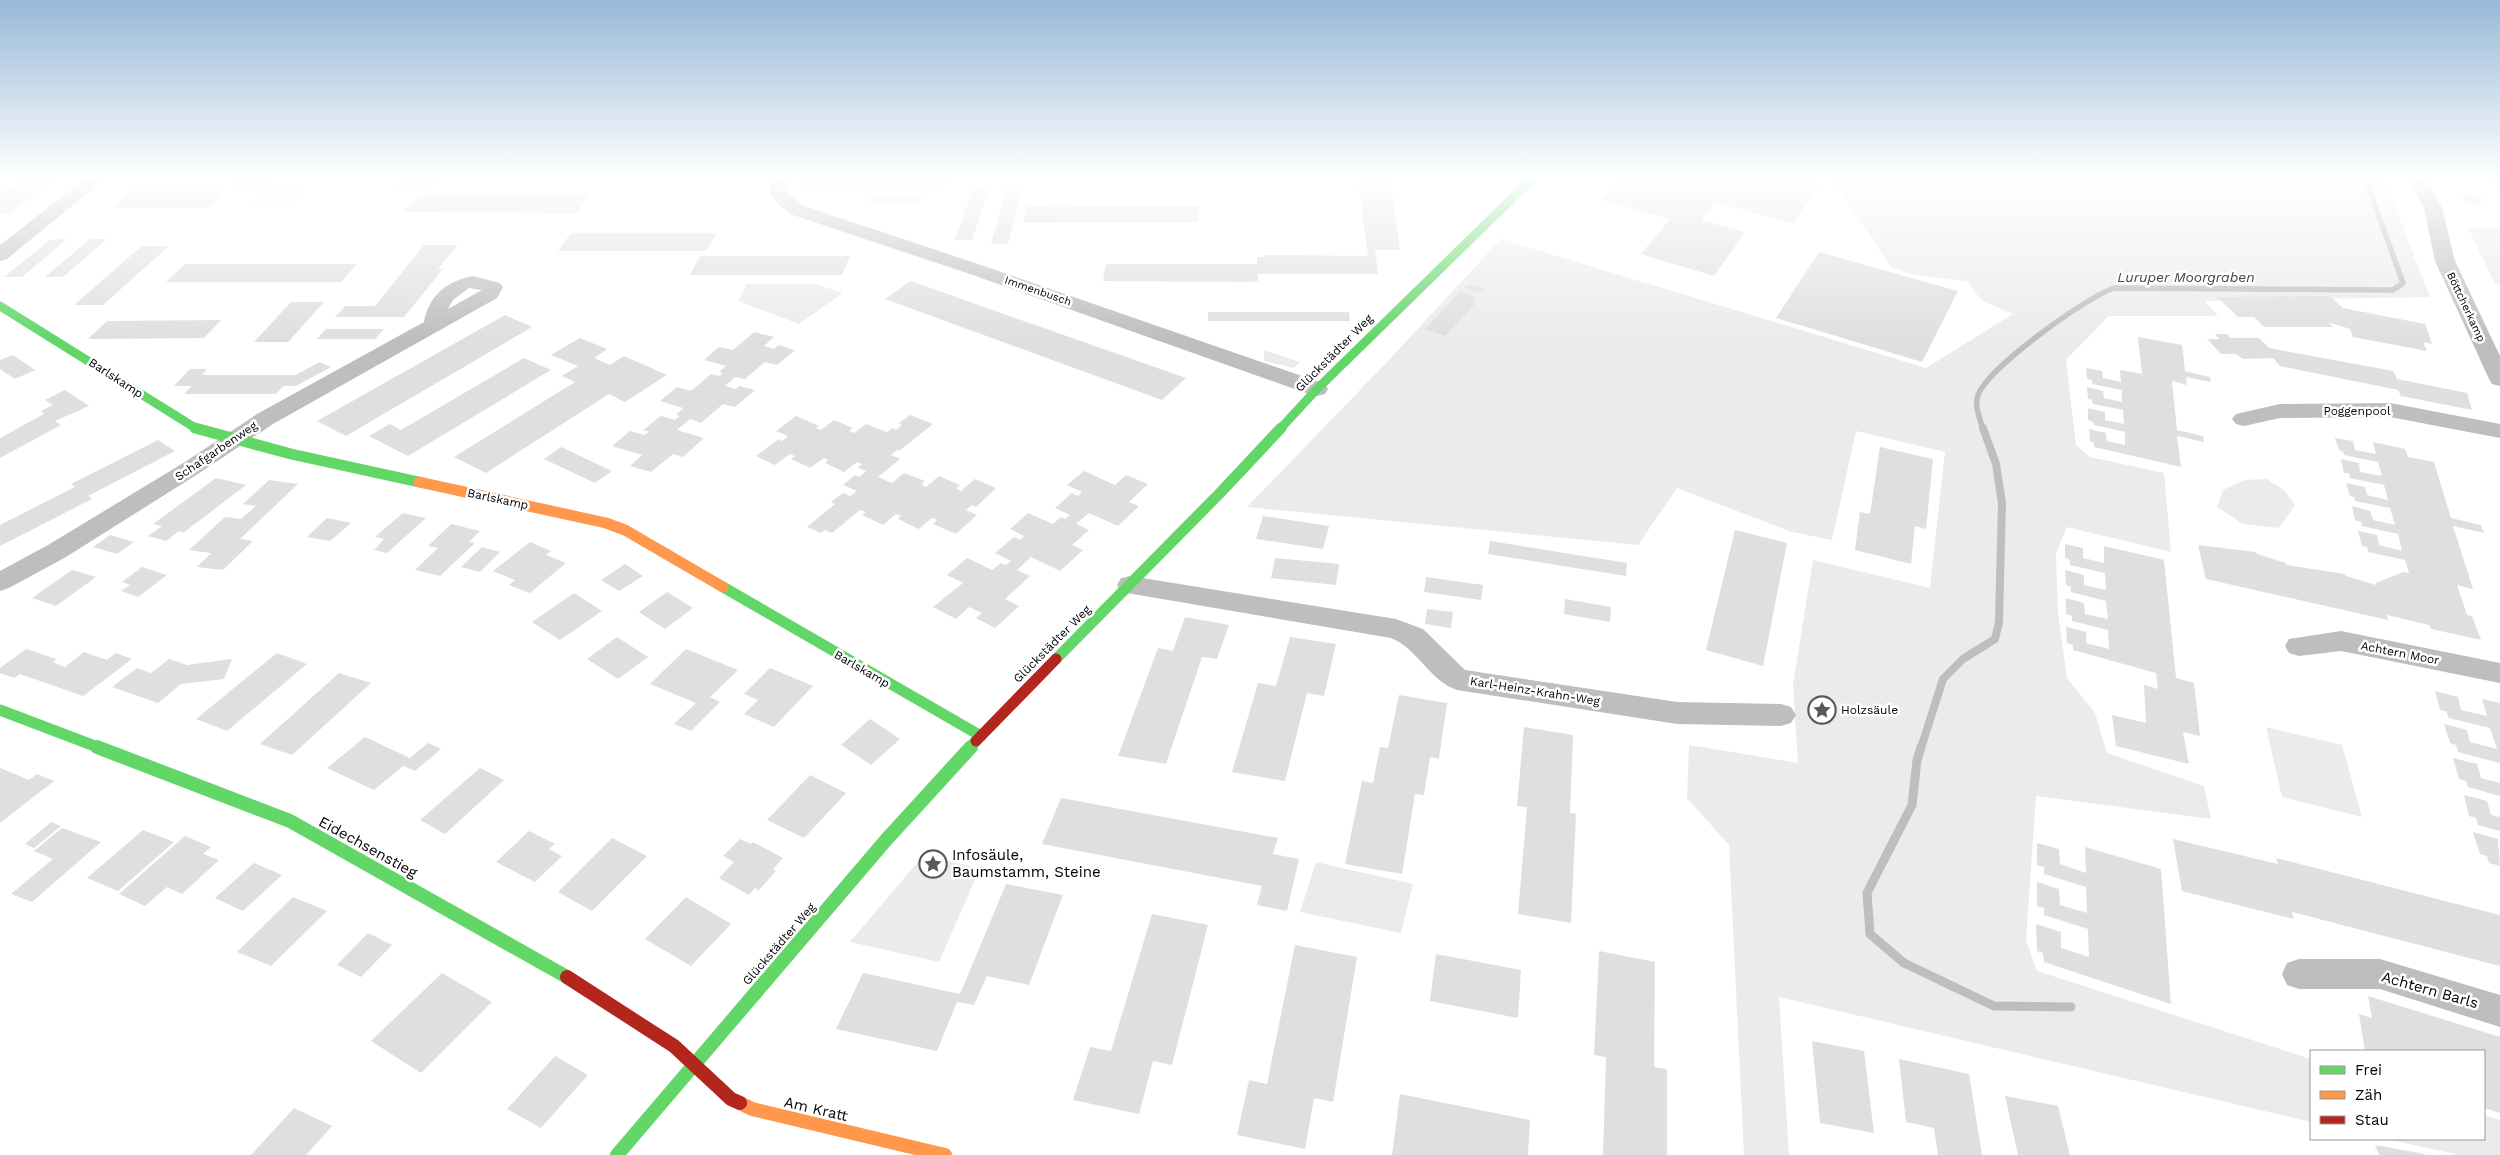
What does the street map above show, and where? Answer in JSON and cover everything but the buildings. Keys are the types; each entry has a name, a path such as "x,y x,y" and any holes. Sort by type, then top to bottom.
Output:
{"street":[{"path":"0,255 29,232"},
{"name":"Immenbusch","path":"862,232 1317,389"},
{"name":"Glückstädter Weg","path":"617,1155 886,840 981,736 1220,493 1317,389 1478,232"},
{"name":"Böttcherkamp","path":"2438,232 2445,261 2500,380"},
{"name":"Barlskamp","path":"0,306 199,430 234,440 606,523 625,530 981,736"},
{"name":"Schafgarbenweg","path":"0,582 57,551 193,467 265,419 434,324"},
{"name":"Poggenpool","path":"2244,419 2280,412 2390,410 2500,431"},
{"name":"Karl-Heinz-Krahn-Weg","path":"1130,584 1396,629 1413,636 1457,679 1677,714 1781,716"},
{"name":"Achtern Moor","path":"2299,646 2341,641 2500,673"},
{"name":"Eidechsenstieg","path":"0,710 290,821 552,967 674,1046 694,1065"},
{"name":"Achtern Barls","path":"2299,974 2380,974 2500,1011"},
{"name":"Am Kratt","path":"694,1065 731,1099 752,1110 945,1155"}],"shaded area":[{"path":"1868,232 2405,232 2430,297 2205,301 2218,316 2109,316 2066,360 2076,445 2090,457 2164,473 2171,552 2067,527 2056,553 2058,613 2067,678 2095,713 2107,753 2204,786 2211,819 2036,796 2026,940 2037,971 2310,1059 2310,1122 1779,997 1789,1155 1744,1155 1729,845 1687,798 1689,745 1798,763 1793,685 1813,560 1930,588 1945,452 1856,431 1832,540 1792,532 1677,488 1638,545 1247,507 1387,362 1501,239 1926,368 2013,314 1981,300 1967,281 1913,275 1891,267"},
{"path":"2470,232 2500,232 2500,284 2495,284"},
{"path":"747,284 816,284 843,293 799,324 738,301"},
{"path":"1264,350 1300,362 1294,368 1264,361"},
{"path":"2267,479 2284,490 2295,505 2279,528 2243,524 2217,507 2223,490 2245,480"},
{"path":"2266,727 2342,745 2362,817 2282,797"},
{"path":"923,856 980,868 939,962 850,942"},
{"path":"1316,862 1413,884 1401,933 1300,912"},
{"path":"2485,1115 2500,1120 2500,1155 2460,1155 2391,1140 2485,1140"}],"waterway":[{"name":"Luruper Moorgraben","path":"1983,429 1978,412 1977,399 1986,383 2018,351 2061,319 2100,294 2114,288 2393,290 2403,283 2385,232"},
{"name":"Luruper Moorgraben","path":"1921,748 1943,679 1963,659 1995,639 1999,622 2002,503 1996,464 1983,428"},
{"name":"Luruper Moorgraben","path":"1921,747 1917,760 1912,805 1867,893 1870,934 1904,963 1994,1006 2071,1007"}],"traffic: fast":[{"path":"1056,659 1220,493 1317,389 1478,232"},
{"path":"0,306 199,430 291,454 419,482"},
{"path":"723,587 981,736"},
{"path":"0,710 290,821 567,977"},
{"path":"617,1155 886,840 976,741"}],"traffic: slow":[{"path":"419,482 606,523 625,530 723,587"},
{"path":"740,1103 752,1109 945,1155"}],"traffic: jam":[{"path":"976,741 1056,659"},
{"path":"567,977 674,1046 731,1099 740,1103"}],"place":[{"name":"Holzsäule","path":"1822,710"},
{"name":"Infosäule, Baumstamm, Steine","path":"933,864"}]}
